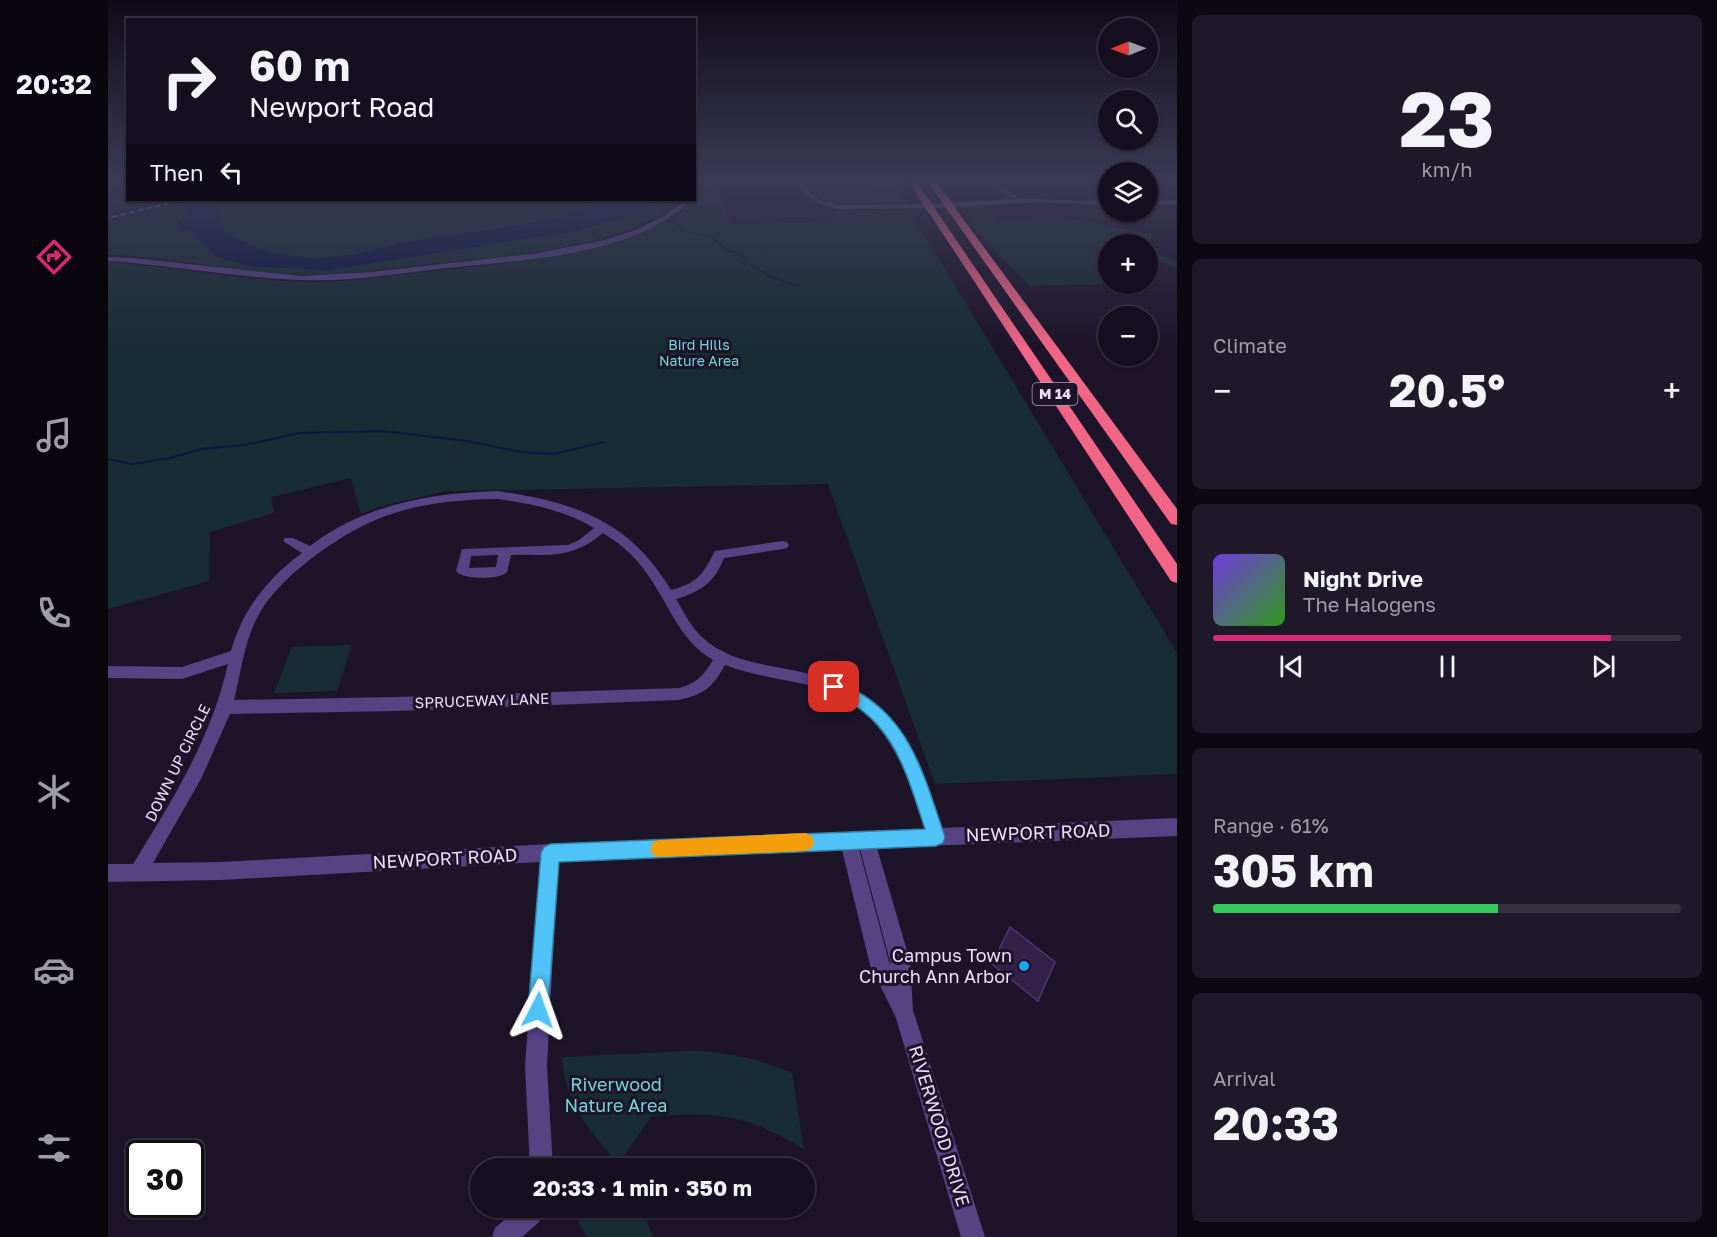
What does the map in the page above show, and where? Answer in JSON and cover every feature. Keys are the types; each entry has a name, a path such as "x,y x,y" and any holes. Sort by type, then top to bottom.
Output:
{"highway":[{"name":"M 14","path":"948,235 1177,577"},
{"name":"M 14","path":"971,235 1177,520"}],"street":[{"path":"108,259 303,278 366,275 544,253 592,245 621,235"},
{"name":"DOWN UP CIRCLE","path":"138,872 174,813 215,733 225,707 235,656 251,616 264,597 309,551 345,528 380,513 451,496 518,496 572,510 604,526 625,541 640,556 697,641 722,658 748,668 822,682 847,692 874,710 895,733 912,764 936,837"},
{"path":"505,552 501,572 462,571 466,552 569,549 583,543 604,526"},
{"path":"289,541 309,551"},
{"path":"668,596 691,590 703,582 713,571 719,554 783,545"},
{"path":"108,672 182,673 235,656"},
{"name":"SPRUCEWAY LANE","path":"225,707 396,704 680,694 699,690 722,658"},
{"name":"NEWPORT ROAD","path":"108,873 220,871 550,853 1177,827"},
{"name":"RIVERWOOD DRIVE","path":"857,840 880,965 905,1015 973,1237"},
{"path":"541,1158 536,1066 550,853"},
{"path":"504,1237 525,1218"}],"green space":[{"path":"108,235 194,235 203,243 248,266 328,270 551,235 613,235 563,247 495,258 374,271 315,274 275,273 108,255"},
{"path":"229,235 454,235 412,241 353,255 314,259 271,253"},
{"name":"Bird Hills Nature Area","path":"632,235 924,235 1177,653 1177,774 935,784 828,484 447,491 386,505 361,514 351,478 271,497 274,513 210,532 209,581 108,609 108,262 286,281 355,280 493,265 583,249"},
{"path":"981,235 1098,235 1098,284 1030,286"},
{"path":"1158,254 1177,261 1177,268 1158,261"},
{"path":"352,645 337,691 274,693 292,647"},
{"name":"Riverwood Nature Area","path":"690,1051 717,1052 767,1064 792,1073 804,1149 765,1129 731,1118 714,1115 652,1116 622,1158 613,1158 580,1115 568,1090 562,1057"},
{"path":"581,1218 646,1218 653,1237 587,1237 578,1222"}],"shaded area":[{"path":"194,235 229,235 271,253 314,259 353,255 412,241 454,235 551,235 328,270 248,266 217,257"}],"building":[{"name":"Campus Town Church Ann Arbor","path":"1010,927 1055,962 1038,1001 992,964"}],"waterway":[{"path":"703,235 718,242 726,250 741,254 752,266 773,278 799,286"},
{"path":"108,459 133,464 170,458 201,449 244,445 300,433 383,431 467,441 521,452 553,454 604,442"}],"slow traffic":[{"path":"659,849 805,842"}],"place":[{"name":"Campus Town Church Ann Arbor","path":"1024,966"}],"route":[{"path":"538,1010 550,853 936,837 912,764 895,733 874,710 847,692 834,687"}]}
